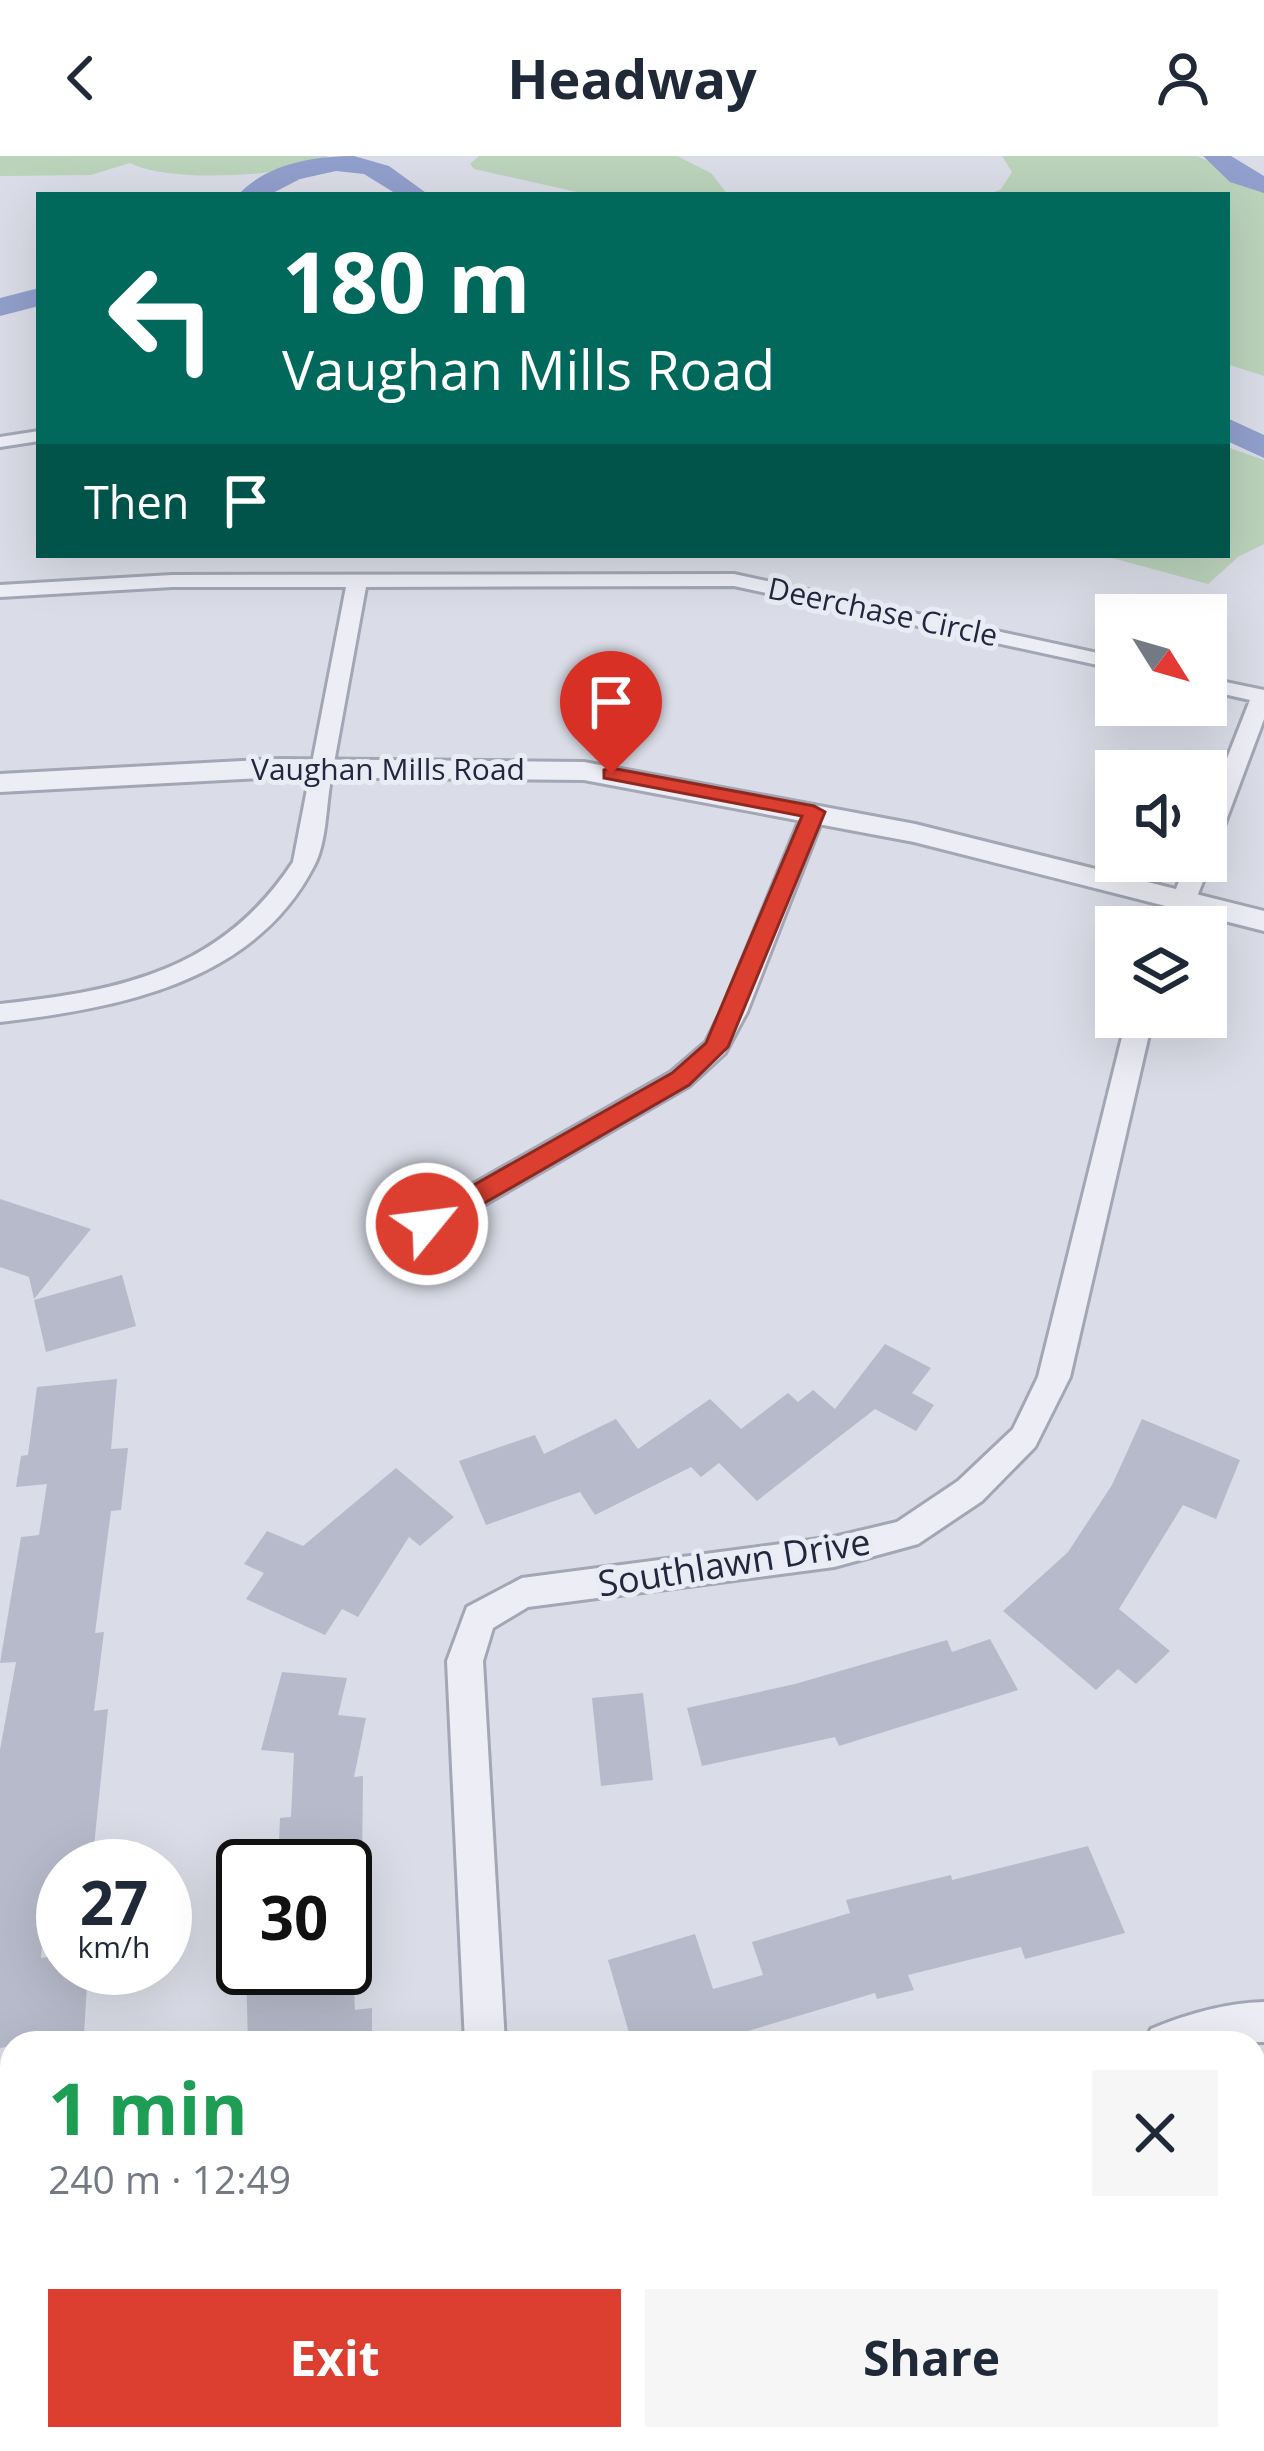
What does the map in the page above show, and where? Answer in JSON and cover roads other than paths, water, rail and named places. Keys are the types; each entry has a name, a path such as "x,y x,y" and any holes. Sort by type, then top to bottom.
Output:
{"street":[{"path":"0,442 36,436"},
{"path":"0,1012 83,1005 193,969 231,947 289,893 305,862 357,580"},
{"name":"Deerchase Circle","path":"0,591 127,582 734,580 1095,658"},
{"path":"1227,688 1263,697 1227,789"},
{"name":"Vaughan Mills Road","path":"0,784 165,771 565,769 658,781 962,843 1155,906"},
{"path":"427,1224 680,1079 716,1047 814,812"},
{"name":"Vaughan Mills Road","path":"1227,918 1264,921"},
{"name":"Southlawn Drive","path":"483,2031 464,1661 479,1618 522,1593 835,1552 906,1534 970,1491 1024,1438 1054,1377 1135,1038"},
{"path":"1206,2031 1234,2023 1264,2022"}],"waterway":[{"path":"1216,156 1239,176 1264,185"},
{"path":"256,192 291,173 336,163 373,168 412,192"},
{"path":"0,307 36,298"},
{"path":"1230,430 1264,448"}]}
